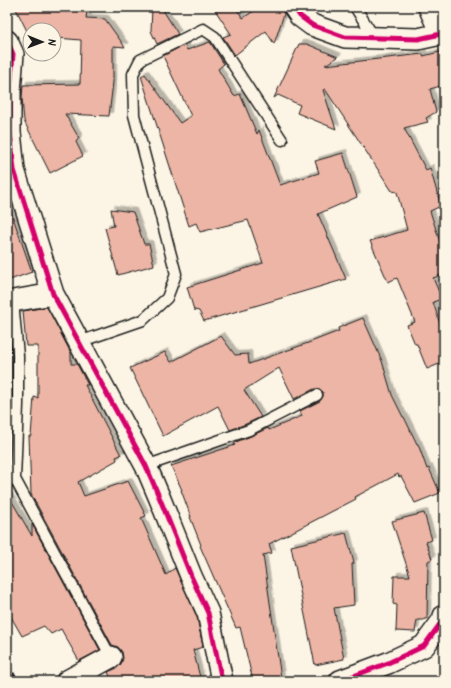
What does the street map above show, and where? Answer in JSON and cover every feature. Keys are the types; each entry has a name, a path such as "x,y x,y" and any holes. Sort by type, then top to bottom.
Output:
{"street":[{"path":"294,7 300,16 312,24 345,37 418,39 443,33 429,7"},
{"path":"7,41 13,54 9,91 10,132 14,170 53,294 146,466 191,576 208,613 222,681"},
{"path":"10,301 53,294"},
{"path":"340,681 388,663 424,646 444,616"},
{"path":"75,679 111,657"}],"lane":[{"path":"355,7 374,38"},
{"path":"79,342 144,320 167,298 176,274 134,114 133,74 140,60 203,29 215,37 282,140"},
{"path":"10,301 18,363 15,479 111,657"},
{"path":"146,466 249,430 317,395"}],"path":[{"path":"7,660 17,681"}],"building":[{"path":"15,7 67,7 87,11 86,18 105,19 125,47 113,46 113,82 109,116 65,114 79,138 76,142 83,156 50,173 24,121 22,98 23,85 80,84 81,40 62,38 62,22 22,22"},
{"path":"152,7 161,7 178,34 157,44 151,31"},
{"path":"213,7 235,7 243,18 260,7 282,7 284,14 274,44 266,31 235,55 223,37 231,34"},
{"path":"210,42 224,64 218,69 234,96 240,94 257,134 259,130 280,185 319,173 315,161 343,153 357,197 318,214 346,279 204,321 199,311 194,310 187,287 263,263 248,220 200,232 196,223 189,226 141,76 145,74 180,123 191,116 163,56 184,45 187,50"},
{"path":"299,44 307,44 338,57 325,65 423,54 423,56 444,51 444,85 430,89 436,112 426,118 428,122 404,128 426,170 430,168 441,206 430,211 444,254 444,274 433,278 442,299 433,302 444,336 444,362 427,369 417,344 415,344 407,325 415,322 397,278 388,282 370,241 407,230 397,192 392,191 325,89 323,90 336,129 297,113 300,105 278,95 274,98"},
{"path":"7,209 10,209 32,272 7,281"},
{"path":"111,209 133,212 144,244 149,244 154,265 118,275 105,228 114,226"},
{"path":"47,307 71,353 71,364 77,364 88,385 85,385 121,455 116,457 117,460 78,482 84,496 128,481 146,516 141,518 166,575 175,568 197,617 203,647 193,650 201,681 112,681 108,672 117,668 121,664 123,658 122,652 118,647 112,645 31,494 29,436 31,436 34,397 38,398 38,346 26,346 23,311"},
{"path":"363,318 382,361 392,395 418,444 427,469 429,468 440,493 415,503 401,476 399,477 398,474 355,497 356,499 269,544 272,553 263,555 281,678 253,681 240,627 236,628 200,546 201,545 190,517 182,490 171,466 235,445 234,443 268,428 269,430 302,416 300,411 320,401 323,396 323,392 320,389 314,389 294,399 279,368 244,390 261,417 230,430 218,406 163,436 130,368 165,352 171,362 221,336 235,355 248,354 249,364 339,331 338,328"},
{"path":"7,493 32,536 32,524 100,650 79,661 61,629 51,634 44,626 22,636 7,610"},
{"path":"424,513 432,540 426,542 432,559 428,561 427,619 417,620 415,632 396,631 397,605 393,604 394,576 410,576 392,521"},
{"path":"346,533 354,563 352,564 354,605 334,608 344,659 315,665 291,546"}],"cycle path":[{"path":"294,7 300,16 312,25 345,37 418,39 444,32"},
{"path":"7,41 13,54 10,91 10,132 14,170 53,294 146,466 191,576 208,613 222,681"},
{"path":"340,681 388,663 424,646 443,620 444,616"}]}
